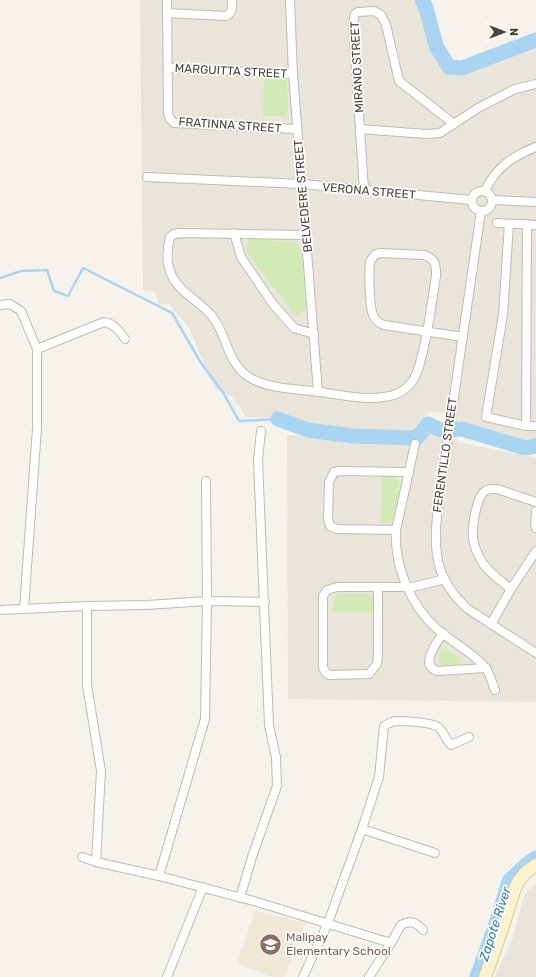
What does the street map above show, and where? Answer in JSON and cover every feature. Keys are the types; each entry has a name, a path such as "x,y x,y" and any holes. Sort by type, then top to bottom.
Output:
{"street":[{"path":"167,0 168,68"},
{"path":"167,14 226,16 229,15 232,10 232,0"},
{"name":"BELVEDERE STREET","path":"290,0 293,74 318,392"},
{"name":"MIRANO STREET","path":"364,190 353,24 355,14 363,11 378,12 384,19 398,78 401,84 454,124"},
{"name":"MARGUITTA STREET","path":"168,68 293,74"},
{"name":"FRATINNA STREET","path":"168,68 168,113 170,119 174,123 298,129"},
{"path":"360,129 431,134 440,133 478,108 515,89 536,84"},
{"path":"485,191 493,175 501,167 515,157 536,147"},
{"name":"VERONA STREET","path":"147,177 302,184 471,200"},
{"path":"478,191 485,191 491,196 492,200 489,208 481,211 472,205 471,200 474,194 478,191"},
{"path":"492,200 536,202"},
{"name":"FERENTILLO STREET","path":"481,211 436,525 436,555 444,579 452,593 459,601 468,609 536,652"},
{"path":"497,223 536,225"},
{"path":"509,224 503,315 486,417 526,426 536,426"},
{"path":"526,426 527,224"},
{"path":"306,235 234,233 174,234 170,237 168,244 168,268 173,277 179,286 214,318 233,360 240,370 250,378 261,383 364,398 384,397 396,394 406,388 413,381 418,371 427,332 436,276 434,262 431,257 424,255 381,253 376,254 370,261 369,266 371,306 372,314 375,320 379,324 384,325 427,332 463,337"},
{"path":"234,233 241,257 273,304 294,328 314,334"},
{"path":"0,305 10,304 21,311 37,349 37,428 24,609"},
{"path":"37,349 104,322 110,323 117,328 125,339"},
{"path":"240,898 252,857 277,786 276,757 269,725 258,460 261,431"},
{"path":"415,444 396,530 397,552 408,587 417,606 432,624 486,668 495,690"},
{"path":"396,530 337,529 330,526 328,518 329,482 334,472 339,471 408,472"},
{"path":"159,876 205,719 207,601 206,481"},
{"path":"511,589 482,563 477,551 473,530 479,500 485,490 496,489 536,502"},
{"path":"536,511 536,528"},
{"path":"491,624 511,589 536,551"},
{"path":"378,587 377,664 369,674 329,675 325,672 323,667 324,596 327,590 337,587 378,587 408,587 444,579"},
{"path":"0,610 147,605 207,601 265,602"},
{"path":"87,606 88,685 101,771 96,862"},
{"path":"443,633 430,653 430,666 433,669 437,671 486,668"},
{"path":"303,977 328,923 379,777 384,726 396,721 437,726 452,745 469,737"},
{"path":"362,829 435,853"},
{"path":"82,857 96,862 203,887 391,943"},
{"path":"485,977 518,882 526,872 536,866"},
{"path":"166,977 203,887"},
{"path":"369,977 401,925 415,922 424,930"}],"shaded area":[{"path":"140,0 418,0 437,58 446,72 464,72 536,46 536,446 525,448 462,429 459,415 457,442 536,458 536,702 288,699 287,435 407,443 423,440 430,434 442,435 445,413 429,412 421,420 415,432 332,429 283,417 246,417 233,397 215,388 189,328 168,303 159,305 155,292 143,290"},
{"path":"536,884 536,977 494,977 512,940 525,893"},
{"name":"Malipay Elementary School","path":"255,911 306,923 285,977 273,977 237,964"}],"green space":[{"path":"264,74 283,76 287,80 288,111 284,116 263,116"},
{"path":"251,239 295,242 300,246 306,310 299,315 294,314 246,251 246,245"},
{"path":"382,477 395,478 400,484 394,518 389,523 381,523"},
{"path":"339,594 369,594 374,600 374,613 333,612 334,597"},
{"path":"444,648 460,658 461,662 458,665 440,665 439,654 440,650"}],"waterway":[{"path":"422,0 426,8 436,46 449,67 462,68 536,40"},
{"path":"0,278 21,271 47,270 54,291 68,296 83,268 172,313 201,363 224,394 239,421 278,419"},
{"path":"278,419 308,430 353,436 417,438 428,424 441,430 462,429 525,448 536,446"},
{"name":"Zapote River","path":"477,977 497,921 509,881 527,864 536,858"}],"place":[{"name":"Malipay Elementary School","path":"271,944"}]}
